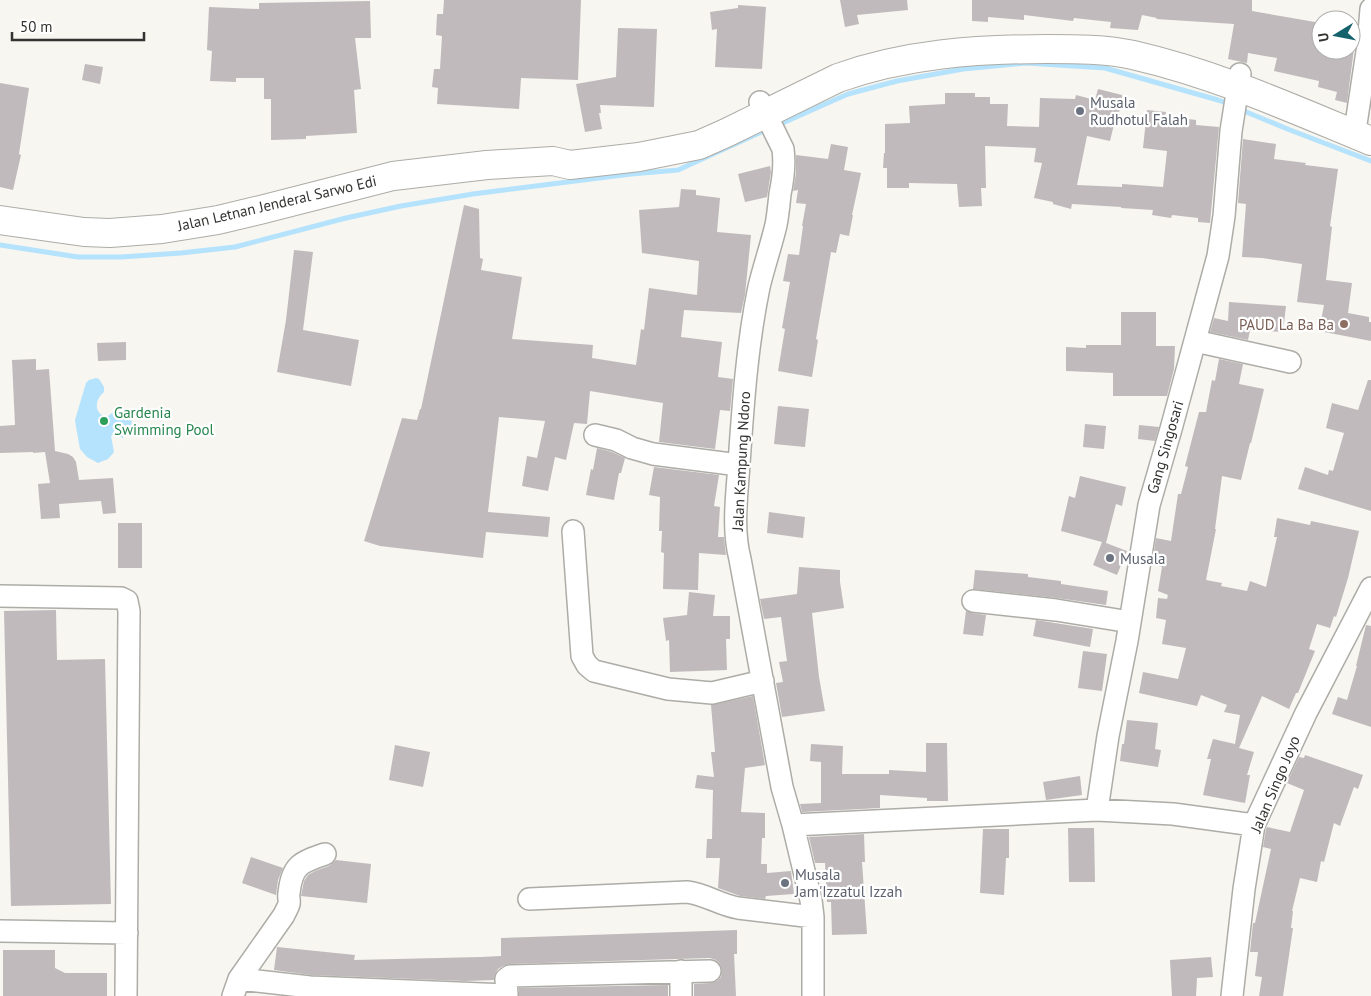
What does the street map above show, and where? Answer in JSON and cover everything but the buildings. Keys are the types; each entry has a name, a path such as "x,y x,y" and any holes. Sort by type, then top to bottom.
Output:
{"main road":[{"name":"Jalan Letnan Jenderal Sarwo Edi","path":"0,220 84,232 162,229 218,220 393,176 487,165 553,161 568,155 638,146 673,139 719,122 764,111 835,65 872,54 913,46 1008,36 1091,36 1134,40 1171,49 1238,85 1363,132"}],"street":[{"path":"1363,132 1371,9"},
{"name":"Gang Singosari","path":"1097,810 1108,736 1130,622 1149,505 1218,256 1224,216 1231,131 1238,85"},
{"name":"Jalan Kampung Ndoro","path":"764,111 780,142 784,157 776,225 760,286 751,333 742,412 736,505 737,546 782,787 793,825 812,908 813,996"},
{"path":"1196,341 1290,362"},
{"path":"595,435 616,440 632,448 653,454 739,465"},
{"path":"573,531 582,656 587,665 594,671 668,689 712,693 763,682"},
{"name":"Jalan Singo Joyo","path":"1232,996 1244,889 1254,825 1306,713 1371,588"},
{"path":"0,596 121,598 127,601 129,611 126,996"},
{"path":"973,601 1056,610 1130,622"},
{"path":"793,825 1097,810 1173,814 1254,825"},
{"path":"236,987 284,915 289,904 288,895 294,870 307,860 325,854"},
{"path":"529,898 687,892 695,893 732,907 812,908"},
{"path":"0,931 127,933"},
{"path":"681,971 681,996"},
{"path":"236,987 310,987 507,996 506,979 510,976 710,971"}],"water":[{"name":"Gardenia Swimming Pool","path":"96,378 99,379 104,387 104,392 97,402 99,413 107,417 116,410 121,410 131,415 132,422 130,430 123,438 114,434 111,436 114,452 108,459 98,463 87,457 80,449 75,420 86,383"}],"waterway":[{"path":"778,125 848,94 897,81 963,69 1026,63 1105,68 1229,104"},
{"path":"1239,109 1371,161"},
{"path":"0,245 78,257 121,257 235,247 346,218 401,206 473,194 678,170 768,129"}],"place":[{"name":"Musala Rudhotul Falah","path":"1080,111"},
{"name":"PAUD La Ba Ba","path":"1344,324"},
{"name":"Gardenia Swimming Pool","path":"104,421"},
{"name":"Musala","path":"1110,558"},
{"name":"Musala Jam'Izzatul Izzah","path":"785,883"}]}
